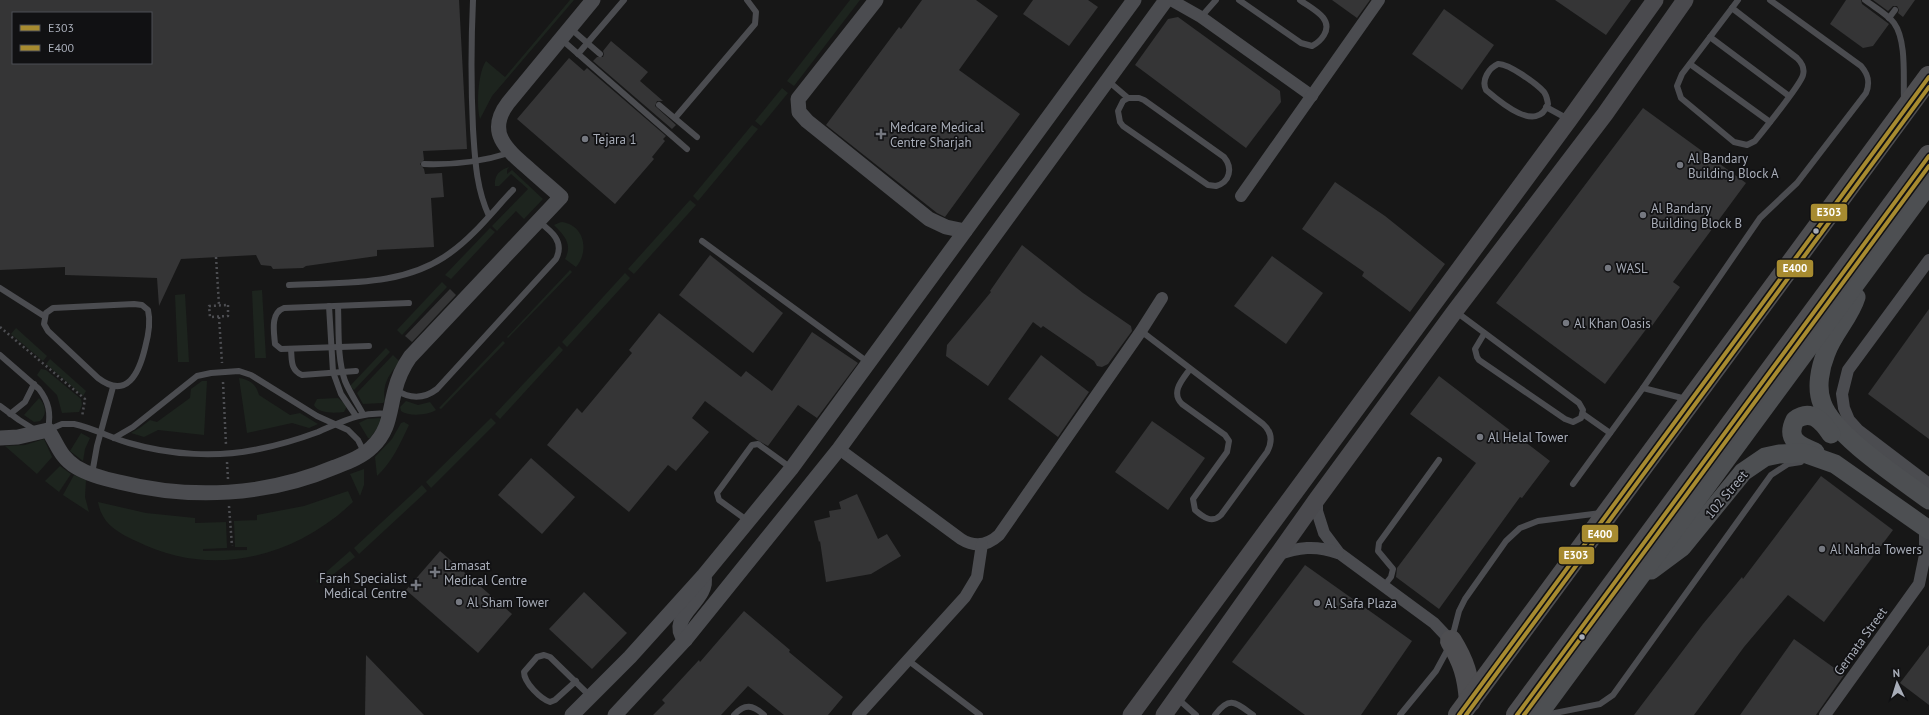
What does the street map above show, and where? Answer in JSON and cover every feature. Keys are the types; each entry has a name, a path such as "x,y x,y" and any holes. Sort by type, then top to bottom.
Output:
{"highway":[{"path":"1464,708 1929,77"},
{"path":"1517,715 1929,156"},
{"path":"1451,641 1462,658 1466,671 1464,708"}],"main road":[{"path":"1131,715 1569,120 1655,0"},
{"path":"1171,709 1317,499 1455,311 1605,114 1685,0"},
{"path":"1538,715 1929,185"},
{"path":"1861,276 1855,302 1826,353 1820,378 1820,391 1824,409 1837,428 1929,500"},
{"path":"1835,464 1826,455 1815,452 1797,443 1793,439 1791,432 1795,420 1807,415 1813,416 1819,419 1842,445 1866,458 1879,462 1902,465"},
{"name":"102 Street","path":"1640,577 1682,547 1734,482 1753,464 1766,457 1791,453 1804,453 1835,464 1927,528"}],"street":[{"path":"0,438 18,438 43,431 66,459 78,468 92,474 136,486 159,490 197,493 229,493 268,488 308,478 365,454 382,437 391,414 395,390 404,367 417,347 561,197 510,152 502,142 499,135 499,121 508,103 593,0"},
{"path":"876,0 798,99 799,112 807,121 921,213 946,227 965,231"},
{"path":"572,715 630,657 704,575 791,469 1134,0"},
{"path":"615,715 685,640 839,449 1166,0"},
{"path":"1171,0 1201,17 1312,96"},
{"path":"1241,196 1379,0"},
{"path":"1929,260 1848,370 1842,394 1844,408 1849,420 1858,430 1902,465 1929,484"},
{"path":"839,449 961,539 974,544 982,544 994,540 999,535 1141,331 1162,298"},
{"path":"1317,499 1317,511 1324,533 1339,553 1383,587 1434,623 1451,641"},
{"name":"Gernata Street","path":"1825,715 1924,581 1927,528"},
{"path":"858,715 909,662 972,588 980,565 982,544"},
{"path":"1277,555 1301,548 1313,547 1339,553"},
{"path":"685,640 680,633 680,624 684,616 704,589 704,575"}],"lane":[{"path":"473,0 472,72 475,161 479,189 488,216"},
{"path":"578,54 624,0"},
{"path":"675,118 755,24 756,12 747,0"},
{"path":"1201,17 1216,0"},
{"path":"1239,0 1301,43 1312,46 1322,39 1327,29 1327,24 1323,17 1300,0"},
{"path":"1732,8 1800,61 1804,69 1803,78 1770,122 1751,144 1742,145 1734,142 1681,98 1678,92 1679,80 1690,64 1710,37 1738,0"},
{"path":"1573,484 1643,388 1760,218 1797,183 1866,93 1868,88 1868,76 1861,66 1770,0"},
{"path":"1865,0 1889,18 1894,23 1900,35 1903,54 1904,111"},
{"path":"1889,18 1895,10"},
{"path":"565,34 588,43 600,54"},
{"path":"565,34 578,54 687,149"},
{"path":"1710,37 1790,96"},
{"path":"1498,64 1506,65 1544,92 1548,100 1546,108 1538,116 1529,117 1521,114 1486,90 1484,86 1485,78 1494,66 1498,64"},
{"path":"1690,64 1770,122"},
{"path":"1107,80 1128,98 1139,98 1144,100 1224,158 1230,170 1227,180 1216,186 1208,185 1123,126 1120,122 1118,111 1123,101 1128,98"},
{"path":"659,105 697,138"},
{"path":"1546,108 1569,120"},
{"path":"424,164 475,161 510,152"},
{"path":"289,285 387,279 414,273 439,261 451,253 513,190"},
{"path":"395,390 413,397 426,395 437,389 556,259 559,250 558,240 538,221"},
{"path":"702,241 869,363"},
{"path":"0,288 44,316"},
{"path":"369,346 281,349 275,344 274,318 278,312 284,308 409,302"},
{"path":"134,304 142,305 146,308 149,314 148,329 144,351 133,378 124,385 113,387 98,378 48,331 44,324 44,316 53,308 134,304"},
{"path":"329,306 330,347 333,372 341,394 356,416"},
{"path":"338,306 342,372 348,389 363,414"},
{"path":"1455,311 1579,403 1582,406 1583,414 1577,421 1569,422 1479,360 1475,349 1484,334"},
{"path":"1141,331 1190,368 1267,427 1271,437 1267,452 1221,515 1214,520 1207,519 1195,510 1193,499 1227,452 1229,441 1225,435 1182,404 1177,397 1177,389 1190,368"},
{"path":"292,349 293,367 302,375 356,371"},
{"path":"0,355 34,384 48,402 50,410 43,431"},
{"path":"114,438 133,427 191,380 204,374 239,371 252,375 308,411 348,430 354,434 365,454"},
{"path":"10,414 25,402 34,384"},
{"path":"92,474 100,433 113,387"},
{"path":"1643,388 1670,396 1691,399"},
{"path":"0,406 10,414 43,431 62,424 80,425 114,438 145,447 177,453 227,454 258,450 289,442 363,414 391,414"},
{"path":"1583,414 1610,433"},
{"path":"749,522 719,500 717,495 718,490 752,445 758,444 791,469"},
{"path":"1383,587 1391,577 1393,569 1378,551 1379,543 1438,460"},
{"path":"1543,715 1600,704 1613,695 1771,474 1784,466 1796,462 1835,464"},
{"path":"1400,715 1436,671 1448,650 1456,621 1465,599 1512,534 1528,524 1538,521 1608,512"},
{"path":"576,681 555,700 550,702 545,700 528,683 524,676 524,672 537,657 547,655 576,681 591,696"},
{"path":"909,662 980,715"},
{"path":"1215,715 1222,705 1230,702 1238,704 1253,715"},
{"path":"1171,709 1181,703 1196,715"},
{"path":"734,715 741,708 748,706 755,708 764,715"}],"path":[{"path":"216,257 219,305"},
{"path":"228,305 228,316 219,316 210,317 210,306 228,305"},
{"path":"219,316 232,546"},
{"path":"0,327 85,399 80,425"}],"shaded area":[{"path":"570,0 574,0 492,96 480,119 478,90 481,73 486,61 505,77"},
{"path":"850,0 860,0 794,86 787,81"},
{"path":"782,88 788,93 761,126 755,121"},
{"path":"752,125 758,129 698,201 693,196"},
{"path":"509,167 507,174 512,170 543,199 524,219 516,211 497,231 492,226 528,189 511,174 499,186 495,186 496,176 502,170"},
{"path":"690,200 696,205 634,274 628,269"},
{"path":"561,222 569,224 575,228 580,233 582,239 583,254 576,267 565,259 568,244 564,236 554,225"},
{"path":"490,228 495,232 451,279 445,275"},
{"path":"570,270 572,272 508,338 507,337"},
{"path":"625,273 630,278 567,347 562,342"},
{"path":"442,282 447,287 402,335 397,330"},
{"path":"262,290 266,358 255,358 252,291"},
{"path":"185,294 189,362 178,362 175,295"},
{"path":"16,328 47,356 43,361 11,334"},
{"path":"503,341 505,343 441,409 439,408"},
{"path":"559,346 563,350 500,419 495,414"},
{"path":"386,348 390,352 354,390 350,386"},
{"path":"393,355 400,362 387,380 384,395 385,401 383,403 363,404 357,393"},
{"path":"50,359 86,391 83,396 46,364"},
{"path":"41,369 46,370 81,399 82,405 79,412 62,413 57,395 37,375"},
{"path":"239,378 252,383 259,395 290,415 300,413 318,424 309,428 292,423 247,433"},
{"path":"202,381 207,381 204,435 158,430 144,437 131,433 150,420 157,422 190,398 191,389"},
{"path":"39,398 43,403 45,412 40,421 34,422 24,415"},
{"path":"338,398 347,406 344,412 332,413 323,411 316,408 314,405 317,399"},
{"path":"406,401 418,405 430,402 436,410 418,415 404,413 401,411 400,407"},
{"path":"491,418 496,423 431,488 426,482"},
{"path":"367,419 382,419 382,422 370,438 368,438 359,423"},
{"path":"404,422 409,425 402,439 391,459 377,476 375,457 392,439 401,423"},
{"path":"81,433 90,438 85,449 83,461 70,451"},
{"path":"44,439 52,457 37,474 5,446 25,445"},
{"path":"60,466 71,474 59,492 45,481"},
{"path":"364,469 364,485 360,496 350,474"},
{"path":"74,475 86,480 85,497 89,512 63,495"},
{"path":"422,485 427,491 359,554 354,548"},
{"path":"348,491 353,502 330,521 305,537 278,549 250,557 222,560 193,559 164,553 136,541 117,531 107,522 100,510 98,502 146,513 195,518 195,523 226,522 227,548 203,549 203,551 247,550 247,547 235,547 234,521 257,520 257,515 304,506"},
{"path":"350,551 355,557 320,585 316,581"}],"building":[{"path":"0,0 459,0 467,149 423,151 424,160 420,164 424,169 425,174 442,173 444,197 431,198 434,247 377,250 377,256 306,266 303,268 273,269 271,266 261,265 256,255 181,259 159,306 157,278 65,275 65,267 0,270"},
{"path":"922,0 976,0 998,16 959,70 1020,114 945,217 937,213 826,125 899,27 901,29"},
{"path":"1033,0 1088,0 1098,7 1069,46 1023,14"},
{"path":"1332,0 1370,0 1357,18"},
{"path":"1555,0 1631,0 1606,35"},
{"path":"1846,0 1861,0 1862,4 1889,24 1873,46 1863,48 1830,24"},
{"path":"1873,0 1915,0 1903,17 1898,13 1899,10 1897,6 1893,6 1888,11"},
{"path":"1444,9 1494,45 1462,90 1412,54"},
{"path":"1178,17 1280,91 1281,102 1246,148 1135,65 1168,19"},
{"path":"611,41 648,72 640,81 663,101 657,101 655,106 676,125 672,129 593,61 597,57 603,57 603,51"},
{"name":"Tejara 1","path":"569,58 584,71 587,68 666,136 663,139 665,141 652,157 654,159 615,204 517,119"},
{"path":"1643,108 1746,183 1673,282 1680,287 1649,330 1647,328 1605,384 1496,303"},
{"path":"1335,182 1385,216 1445,264 1410,312 1362,276 1364,272 1302,229"},
{"path":"1022,245 1083,293 1131,326 1132,331 1108,364 1102,367 1097,366 1094,361 1043,326 1041,328 1033,322 988,386 946,356 947,345 991,292 990,291"},
{"path":"710,255 783,313 753,353 679,295"},
{"path":"1272,256 1323,293 1286,344 1234,306"},
{"path":"450,289 456,295 412,342 405,336"},
{"path":"1929,309 1929,439 1868,394"},
{"path":"659,313 741,377 746,371 772,391 812,332 858,363 817,418 798,405 768,446 757,440 705,401 692,418 709,432 676,471 668,465 629,512 547,445 577,408 582,413 632,353 629,350"},
{"path":"1041,355 1089,392 1058,437 1008,399"},
{"path":"1439,376 1550,461 1522,498 1520,497 1439,609 1396,577 1397,568 1476,463 1410,414"},
{"path":"1152,421 1205,458 1168,510 1115,472"},
{"path":"531,458 575,497 542,534 498,495"},
{"path":"1821,476 1893,530 1824,622 1788,595 1744,647 1694,715 1634,715 1703,624 1742,577 1743,579"},
{"path":"857,494 878,539 887,534 901,556 871,574 826,582 820,541 819,542 814,521 830,517 829,511 841,509 839,502"},
{"name":"Al Sham Tower","path":"440,551 512,614 478,653 406,590"},
{"name":"Al Safa Plaza","path":"1305,565 1412,641 1361,715 1305,715 1232,662"},
{"path":"584,592 627,633 592,669 549,629"},
{"path":"744,611 790,650 789,652 843,697 828,715 784,715 748,686 721,715 653,715 665,703 662,700 699,660 700,662"},
{"path":"1794,639 1844,675 1816,715 1740,715"},
{"path":"1929,645 1929,705 1900,683"},
{"path":"366,655 424,715 365,715"}],"transit line":[{"name":"E303","path":"1459,715 1929,77"},
{"name":"E400","path":"1466,715 1929,87"},
{"name":"E303","path":"1517,715 1929,156"},
{"name":"E400","path":"1524,715 1929,166"}],"place":[{"name":"Medcare Medical Centre Sharjah","path":"881,134"},
{"name":"Tejara 1","path":"585,139"},
{"name":"Al Bandary Building Block A","path":"1680,165"},
{"name":"Al Bandary Building Block B","path":"1643,215"},
{"name":"WASL","path":"1608,268"},
{"name":"Al Khan Oasis","path":"1566,323"},
{"name":"Al Helal Tower","path":"1480,437"},
{"name":"Al Nahda Towers","path":"1822,549"},
{"name":"Lamasat Medical Centre","path":"435,572"},
{"name":"Farah Specialist Medical Centre","path":"416,585"},
{"name":"Al Sham Tower","path":"459,602"},
{"name":"Al Safa Plaza","path":"1317,603"}]}
